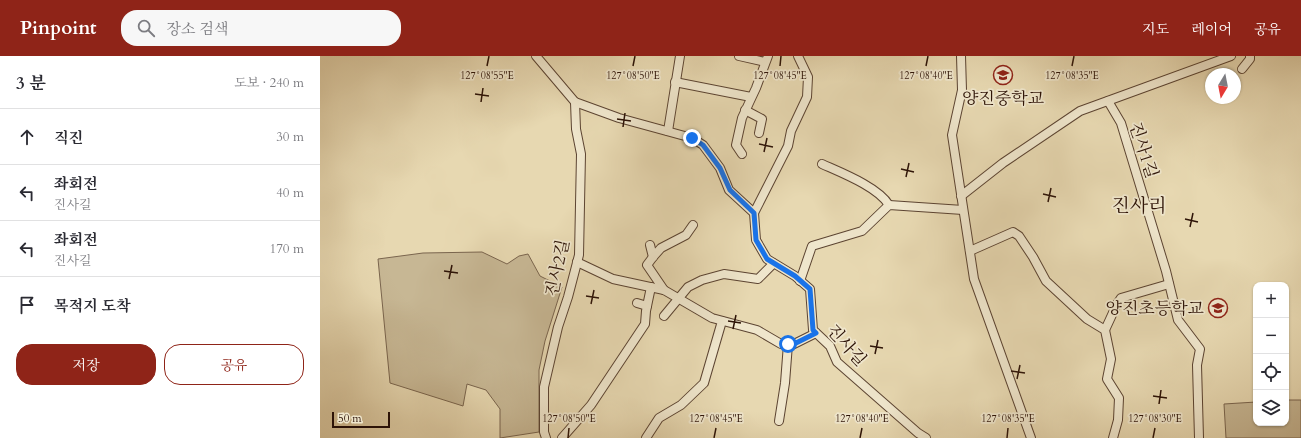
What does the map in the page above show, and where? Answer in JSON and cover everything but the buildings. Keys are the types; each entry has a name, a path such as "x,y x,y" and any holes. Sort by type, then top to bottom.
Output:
{"street":[{"path":"536,56 575,102 619,118 692,138 703,145 720,168 730,190 754,213 788,146 791,131 807,97 808,78 798,56"},
{"path":"668,131 680,56"},
{"path":"739,56 766,59 756,88 742,118 736,145 742,154"},
{"path":"961,56 962,90 952,135 974,279 1031,438"},
{"path":"961,196 1003,163 1080,111 1139,91 1231,56"},
{"path":"1242,68 1250,59 1250,56"},
{"path":"675,82 751,97"},
{"name":"진사1길","path":"1108,101 1121,123 1149,213 1178,320 1200,349 1197,372 1199,438"},
{"name":"진사2길","path":"546,438 544,432 544,387 558,327 579,256 581,154 576,129 575,102"},
{"path":"745,110 762,119 760,133"},
{"path":"822,164 869,187 885,198 889,205"},
{"path":"800,280 812,246 862,231 889,205 963,210"},
{"name":"진사길","path":"754,213 756,240 767,259 800,280 810,289 813,330 830,346 837,362 918,433 926,438"},
{"path":"664,290 647,265 661,248 686,235 693,226"},
{"path":"970,251 1013,232 1019,236 1033,257 1046,281 1088,319 1105,330"},
{"path":"650,245 653,257"},
{"path":"577,262 613,279 664,290 712,318 757,330 781,344 794,344 816,333"},
{"path":"664,316 688,288 702,280 724,274 758,279 773,263"},
{"path":"1113,438 1118,420 1119,398 1107,379 1111,359 1105,330 1117,304 1122,298 1169,284"},
{"path":"562,438 590,404 645,324 651,287"},
{"path":"637,303 647,306"},
{"path":"646,438 659,418 681,405 704,384 722,321"},
{"path":"779,421 785,383 788,344"}],"shaded area":[{"path":"482,252 507,264 519,256 528,254 540,276 562,287 545,341 539,370 539,432 500,438 500,409 486,390 467,384 463,406 390,383 378,259 423,253"},
{"path":"1289,400 1301,400 1301,438 1226,438 1224,404 1253,402 1253,426 1289,426"}],"place":[{"name":"양진중학교","path":"1003,75"},
{"name":"양진초등학교","path":"1218,308"}],"district":[{"name":"진사리","path":"1139,205"}],"route":[{"path":"692,138 703,145 720,168 730,190 754,213 756,240 767,259 795,276 810,289 813,330 816,333 794,344 788,344"}]}
